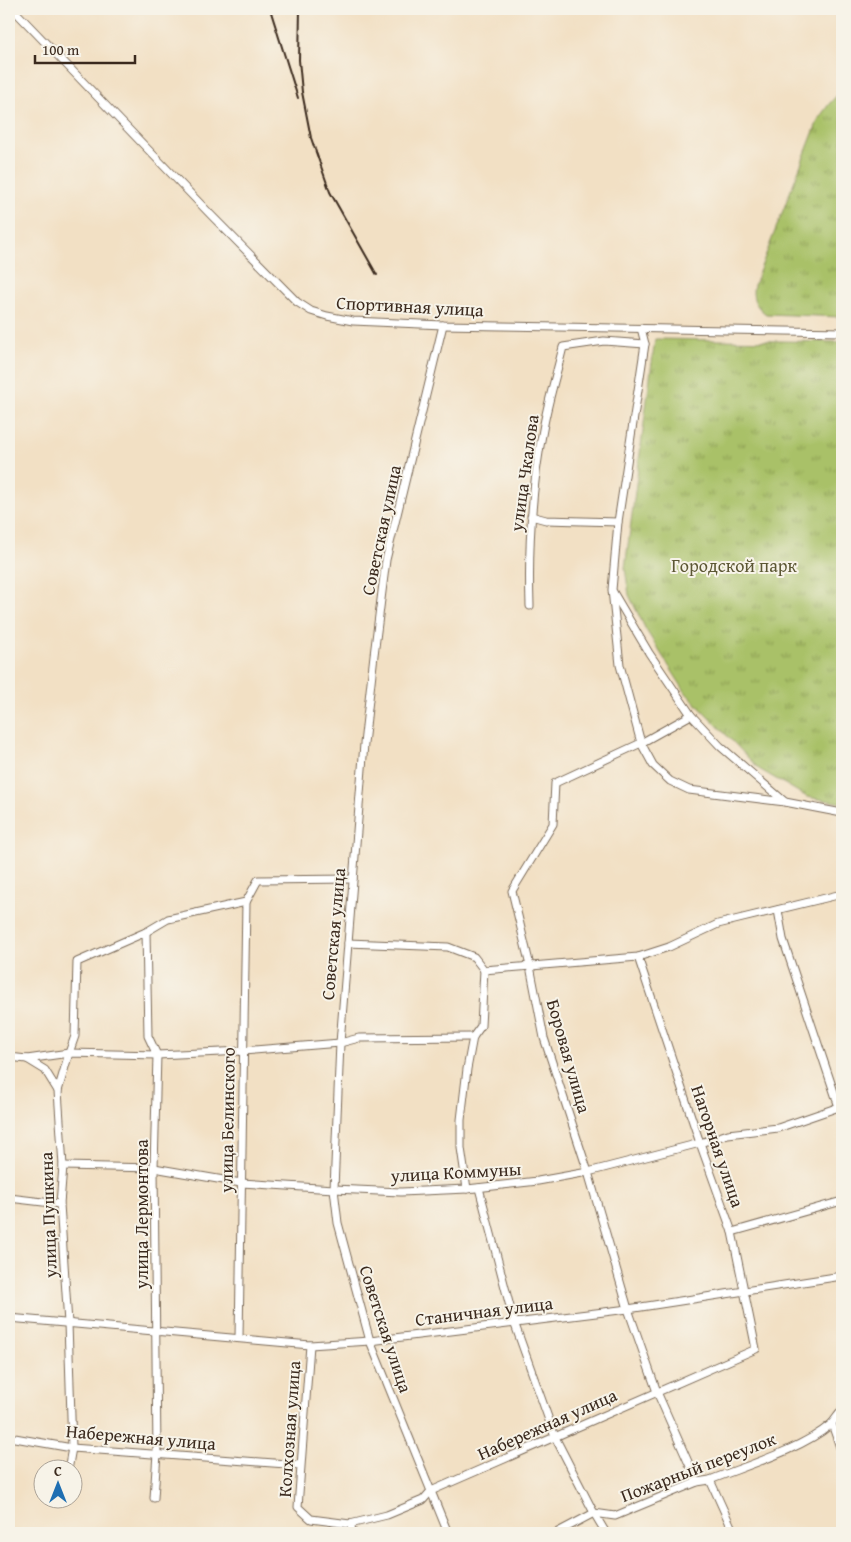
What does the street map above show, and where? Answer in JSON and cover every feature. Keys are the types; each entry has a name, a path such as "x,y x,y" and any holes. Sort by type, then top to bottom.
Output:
{"street":[{"name":"Спортивная улица","path":"13,9 211,215 297,302 311,311 353,321 443,325 842,332"},
{"name":"Советская улица","path":"443,325 386,560 365,734 353,879 340,1043 334,1189 338,1223 370,1341 448,1533"},
{"path":"641,328 644,344 618,522 612,590 620,665 641,743 653,765 670,781 689,790 785,802 842,813"},
{"name":"улица Чкалова","path":"530,606 531,516 544,424 563,346 604,341 644,344"},
{"path":"531,516 546,520 618,522"},
{"path":"612,590 649,653 691,715 720,746 785,802"},
{"name":"Боровая улица","path":"691,715 641,743 556,783 553,824 512,891 530,966 544,1038 588,1172 628,1308 657,1392 697,1482"},
{"path":"146,932 168,919 246,902 258,880 353,879"},
{"path":"484,970 638,957 669,946 718,924 842,894"},
{"name":"улица Белинского","path":"239,1338 242,1051 246,902"},
{"path":"778,910 783,939 841,1106"},
{"name":"улица Пушкина","path":"70,1460 72,1448 68,1323 60,1204 63,1166 58,1091 68,1053 76,1036 77,962 146,932"},
{"name":"улица Лермонтова","path":"146,932 148,1036 157,1055 154,1168 157,1453 154,1498"},
{"path":"348,942 448,947 474,957 484,970 481,1026 473,1037 461,1120 461,1148 467,1189"},
{"name":"Нагорная улица","path":"638,957 732,1232 756,1349"},
{"path":"9,1057 27,1059 68,1053 157,1055 242,1051 340,1043 359,1038 473,1037"},
{"path":"27,1059 45,1070 58,1091"},
{"name":"улица Коммуны","path":"63,1166 154,1168 241,1183 334,1189 401,1192 467,1189 538,1181 588,1172 728,1134 778,1128 841,1106"},
{"path":"479,1188 514,1322 556,1437 606,1533"},
{"path":"9,1198 60,1204"},
{"path":"732,1232 842,1201"},
{"name":"Станичная улица","path":"9,1318 310,1346 370,1341 628,1308 842,1276"},
{"name":"Колхозная улица","path":"310,1346 298,1507 311,1519 350,1524"},
{"name":"Набережная улица","path":"350,1524 396,1512 423,1500 431,1491 756,1349"},
{"name":"Пожарный переулок","path":"594,1513 615,1516 697,1482 710,1480 802,1442 832,1424 837,1415 842,1411"},
{"path":"832,1424 842,1453"},
{"name":"Набережная улица","path":"9,1437 72,1448 300,1465"},
{"path":"710,1480 734,1533"},
{"path":"556,1533 594,1513"},
{"path":"350,1524 353,1533"}],"green space":[{"path":"842,90 842,317 766,314 755,301 754,285 819,118"},
{"name":"Городской парк","path":"655,339 842,342 842,803 807,797 759,769 686,693 646,630 629,595 625,568"}],"railway":[{"path":"270,9 298,98"},
{"path":"300,9 299,60 302,92 311,138 330,192 377,275"}]}
